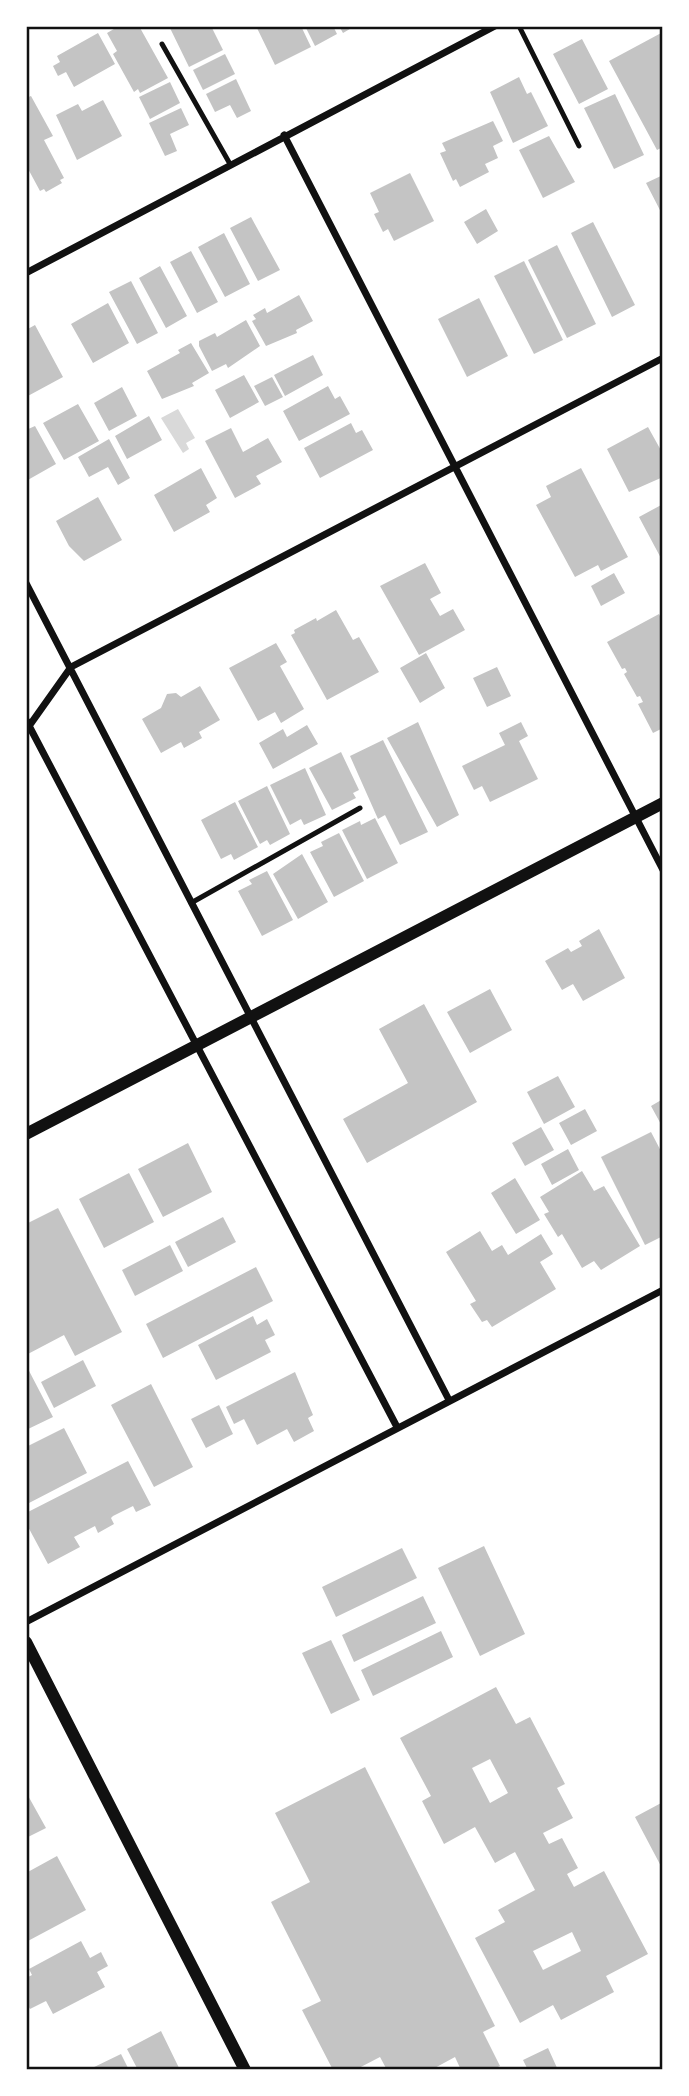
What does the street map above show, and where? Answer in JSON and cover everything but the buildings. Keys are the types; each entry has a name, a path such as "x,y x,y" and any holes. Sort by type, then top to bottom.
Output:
{"street":[{"path":"26,273 495,26"},
{"path":"284,135 663,870"},
{"path":"397,1426 28,725 71,667 453,465 663,358"},
{"path":"26,583 449,1400"},
{"path":"26,1133 197,1047 663,803"},
{"path":"26,1622 397,1426 663,1290"},
{"path":"26,1642 245,2070"}],"lane":[{"path":"519,26 579,146"},
{"path":"162,44 230,164"},
{"path":"191,903 360,808"}],"shaded area":[{"path":"178,409 195,438 186,443 189,449 183,453 161,418"}]}
